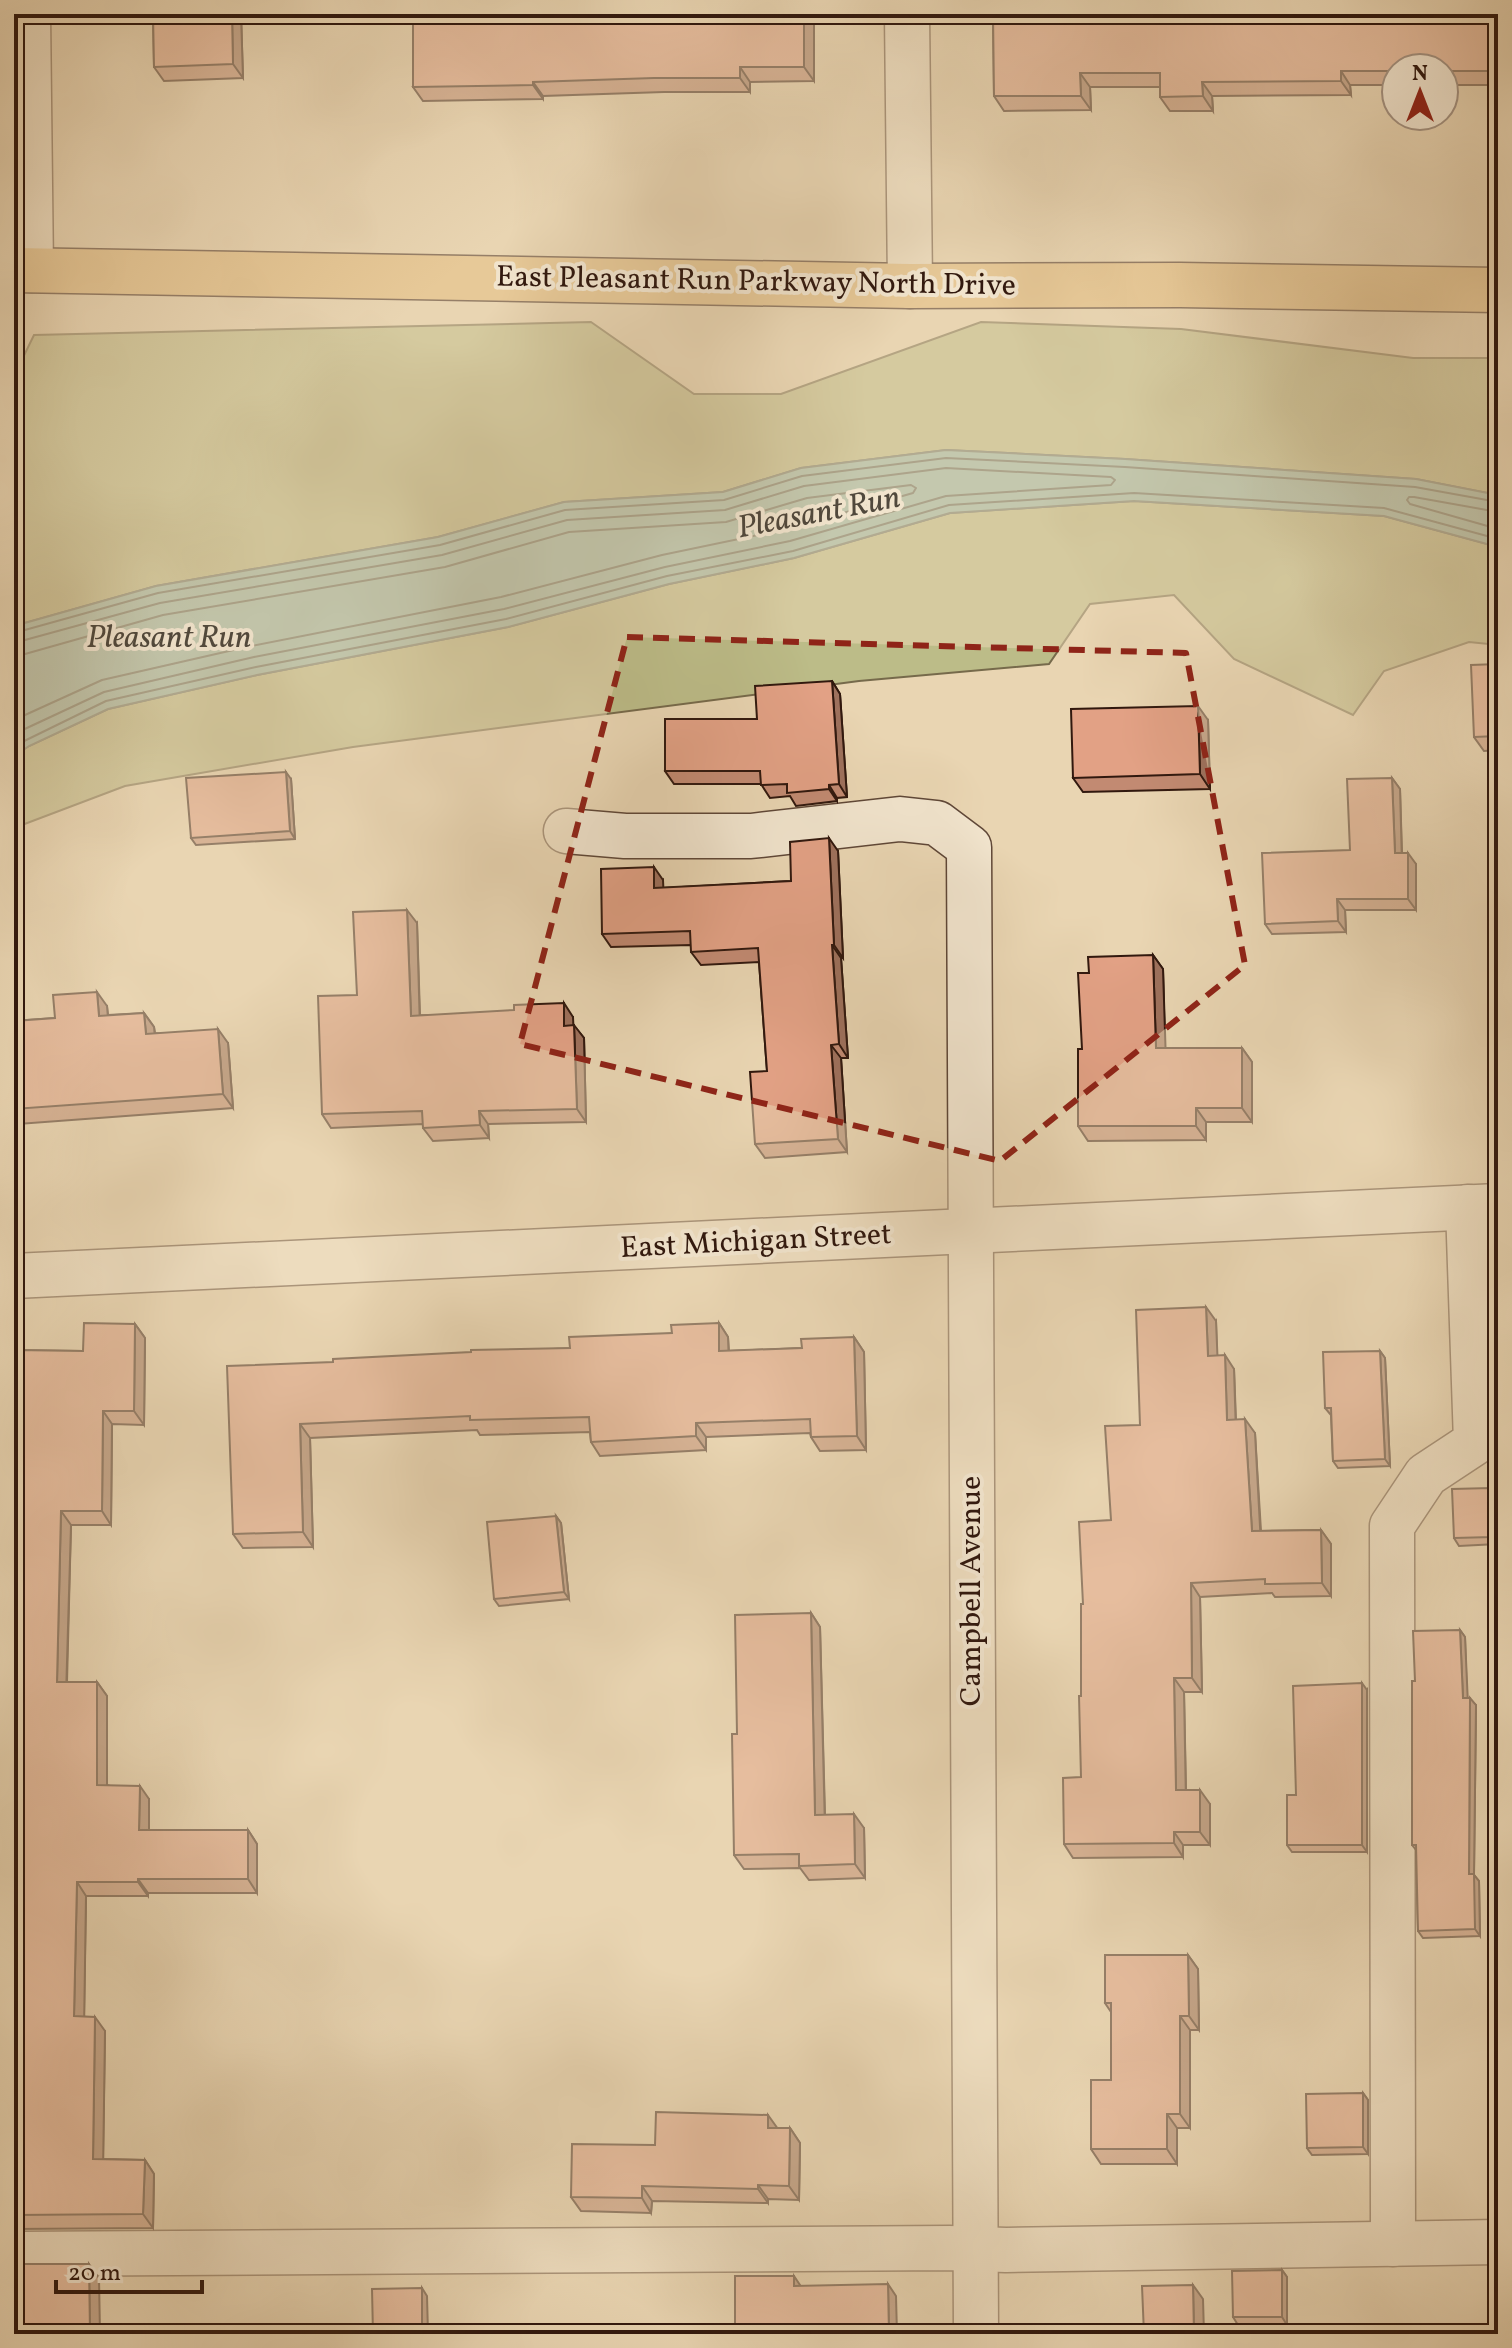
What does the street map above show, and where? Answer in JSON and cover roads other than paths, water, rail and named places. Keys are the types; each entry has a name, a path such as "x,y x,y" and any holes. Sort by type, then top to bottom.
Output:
{"main road":[{"name":"East Pleasant Run Parkway North Drive","path":"23,270 910,286 1180,285 1498,290"}],"street":[{"path":"23,270 28,14"},
{"path":"907,14 910,286"},
{"name":"Campbell Avenue","path":"566,831 625,836 751,836 900,819 937,823 969,847 976,2334"},
{"path":"1393,2244 1392,1526 1426,1475 1476,1442 1483,1207"},
{"name":"East Michigan Street","path":"14,1276 1483,1207"},
{"path":"14,2254 975,2250 1498,2242"}],"water":[{"name":"Pleasant Run","path":"946,450 1416,479 1498,495 1498,547 1384,516 1134,501 950,513 794,558 669,584 508,627 257,675 108,709 14,756 14,626 156,586 438,537 564,502 723,492 801,468"}]}
